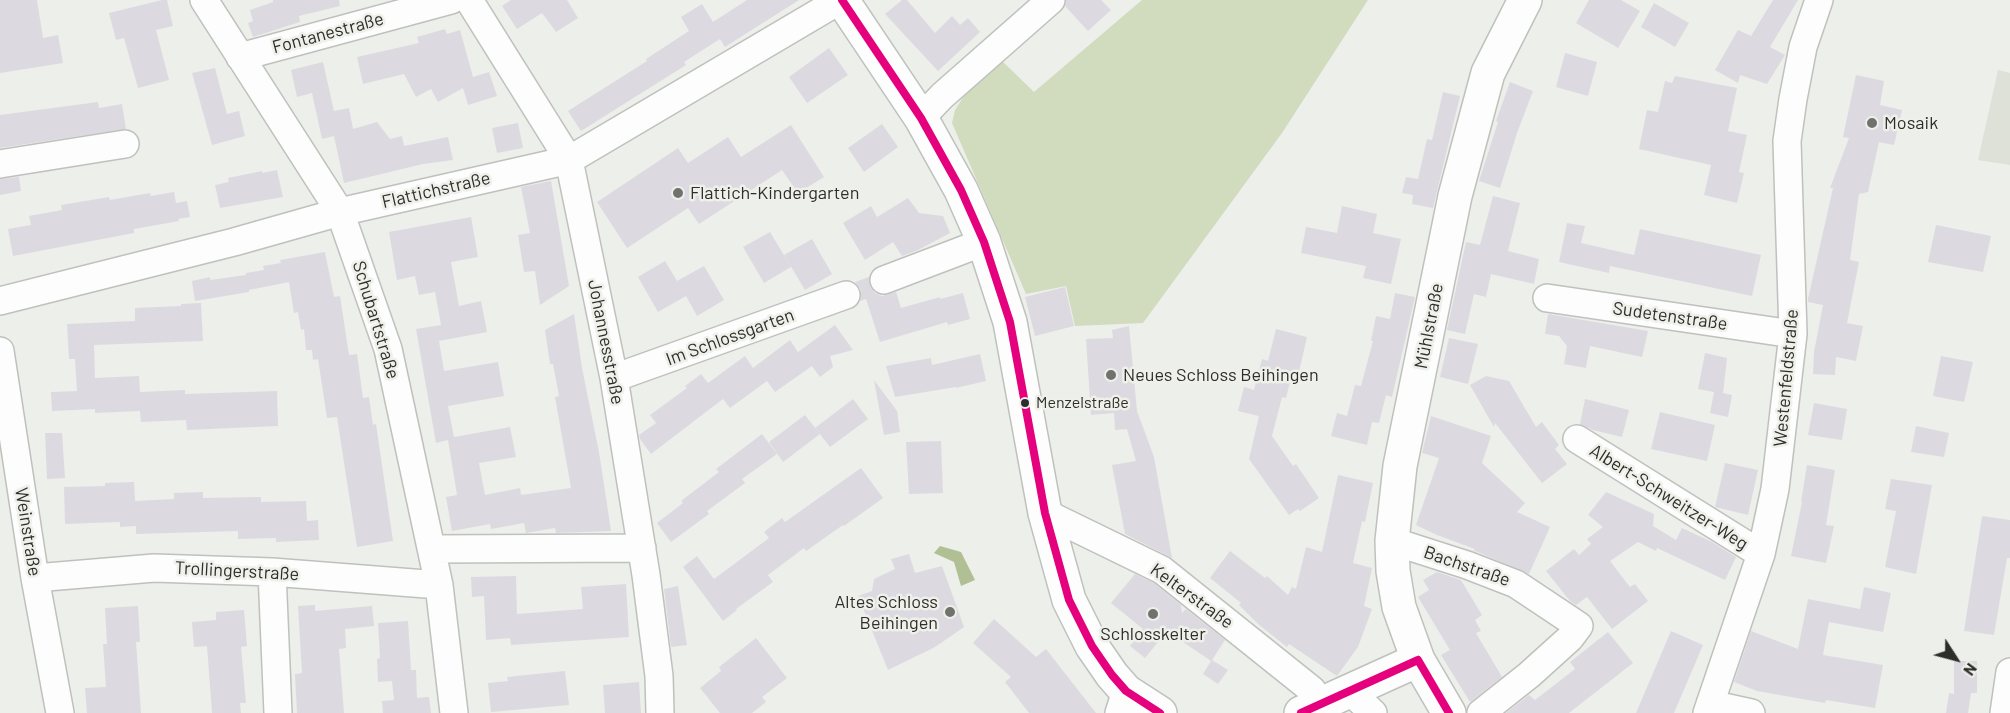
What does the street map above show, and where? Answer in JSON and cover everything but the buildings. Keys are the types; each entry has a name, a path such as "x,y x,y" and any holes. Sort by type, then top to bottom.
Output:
{"main road":[{"path":"841,0 921,118 961,189 984,242 1010,322 1045,513 1069,600 1092,646 1141,708"},
{"name":"Mühlstraße","path":"1449,713 1418,660 1399,608 1392,541 1400,465 1455,196 1488,73 1525,0"},
{"path":"1324,703 1418,660"}],"street":[{"name":"Schubartstraße","path":"204,0 340,212 388,349 439,585 454,713"},
{"name":"Fontanestraße","path":"240,57 451,0"},
{"name":"Johannesstraße","path":"469,0 569,159 614,378 642,548 659,676 660,713"},
{"name":"Flattichstraße","path":"0,301 234,242 340,212 569,159 841,0"},
{"name":"Westenfeldstraße","path":"1708,708 1761,554 1775,489 1793,334 1787,141 1792,99 1803,47 1819,0"},
{"path":"921,118 1041,3"},
{"path":"0,164 125,144"},
{"path":"884,280 984,242"},
{"name":"Im Schlossgarten","path":"614,378 846,295"},
{"name":"Sudetenstraße","path":"1547,298 1793,334"},
{"name":"Weinstraße","path":"0,351 35,578 60,713"},
{"name":"Albert-Schweitzer-Weg","path":"1577,439 1761,554"},
{"name":"Kelterstraße","path":"1045,513 1162,570 1312,690 1324,703 1373,713"},
{"name":"Bachstraße","path":"1392,541 1467,565 1516,584 1579,626 1570,638 1529,675 1481,713"},
{"path":"432,549 642,548"},
{"name":"Trollingerstraße","path":"35,578 154,568 272,572 439,585"},
{"path":"272,572 278,713"},
{"path":"2004,713 2010,672"},
{"path":"1708,708 1751,713"}],"shaded area":[{"path":"1142,0 1368,0 1282,133 1143,323 1075,326 1066,286 1026,294 952,123 955,110 964,96 1001,60 1034,92"},
{"path":"1998,70 2010,73 2010,165 1978,160"},
{"path":"940,546 961,552 975,580 961,586 954,562 934,553"}],"transit line":[{"path":"842,0 921,118 961,190 984,242 1010,322 1045,513 1069,600 1092,646 1112,675 1126,691 1160,713"},
{"path":"1418,660 1449,713"},
{"path":"1301,713 1418,660"}],"place":[{"name":"Mosaik","path":"1872,123"},
{"name":"Flattich-Kindergarten","path":"678,193"},
{"name":"Neues Schloss Beihingen","path":"1111,375"},
{"name":"Menzelstraße","path":"1025,403"},
{"name":"Altes Schloss Beihingen","path":"950,612"},
{"name":"Schlosskelter","path":"1153,614"}]}
